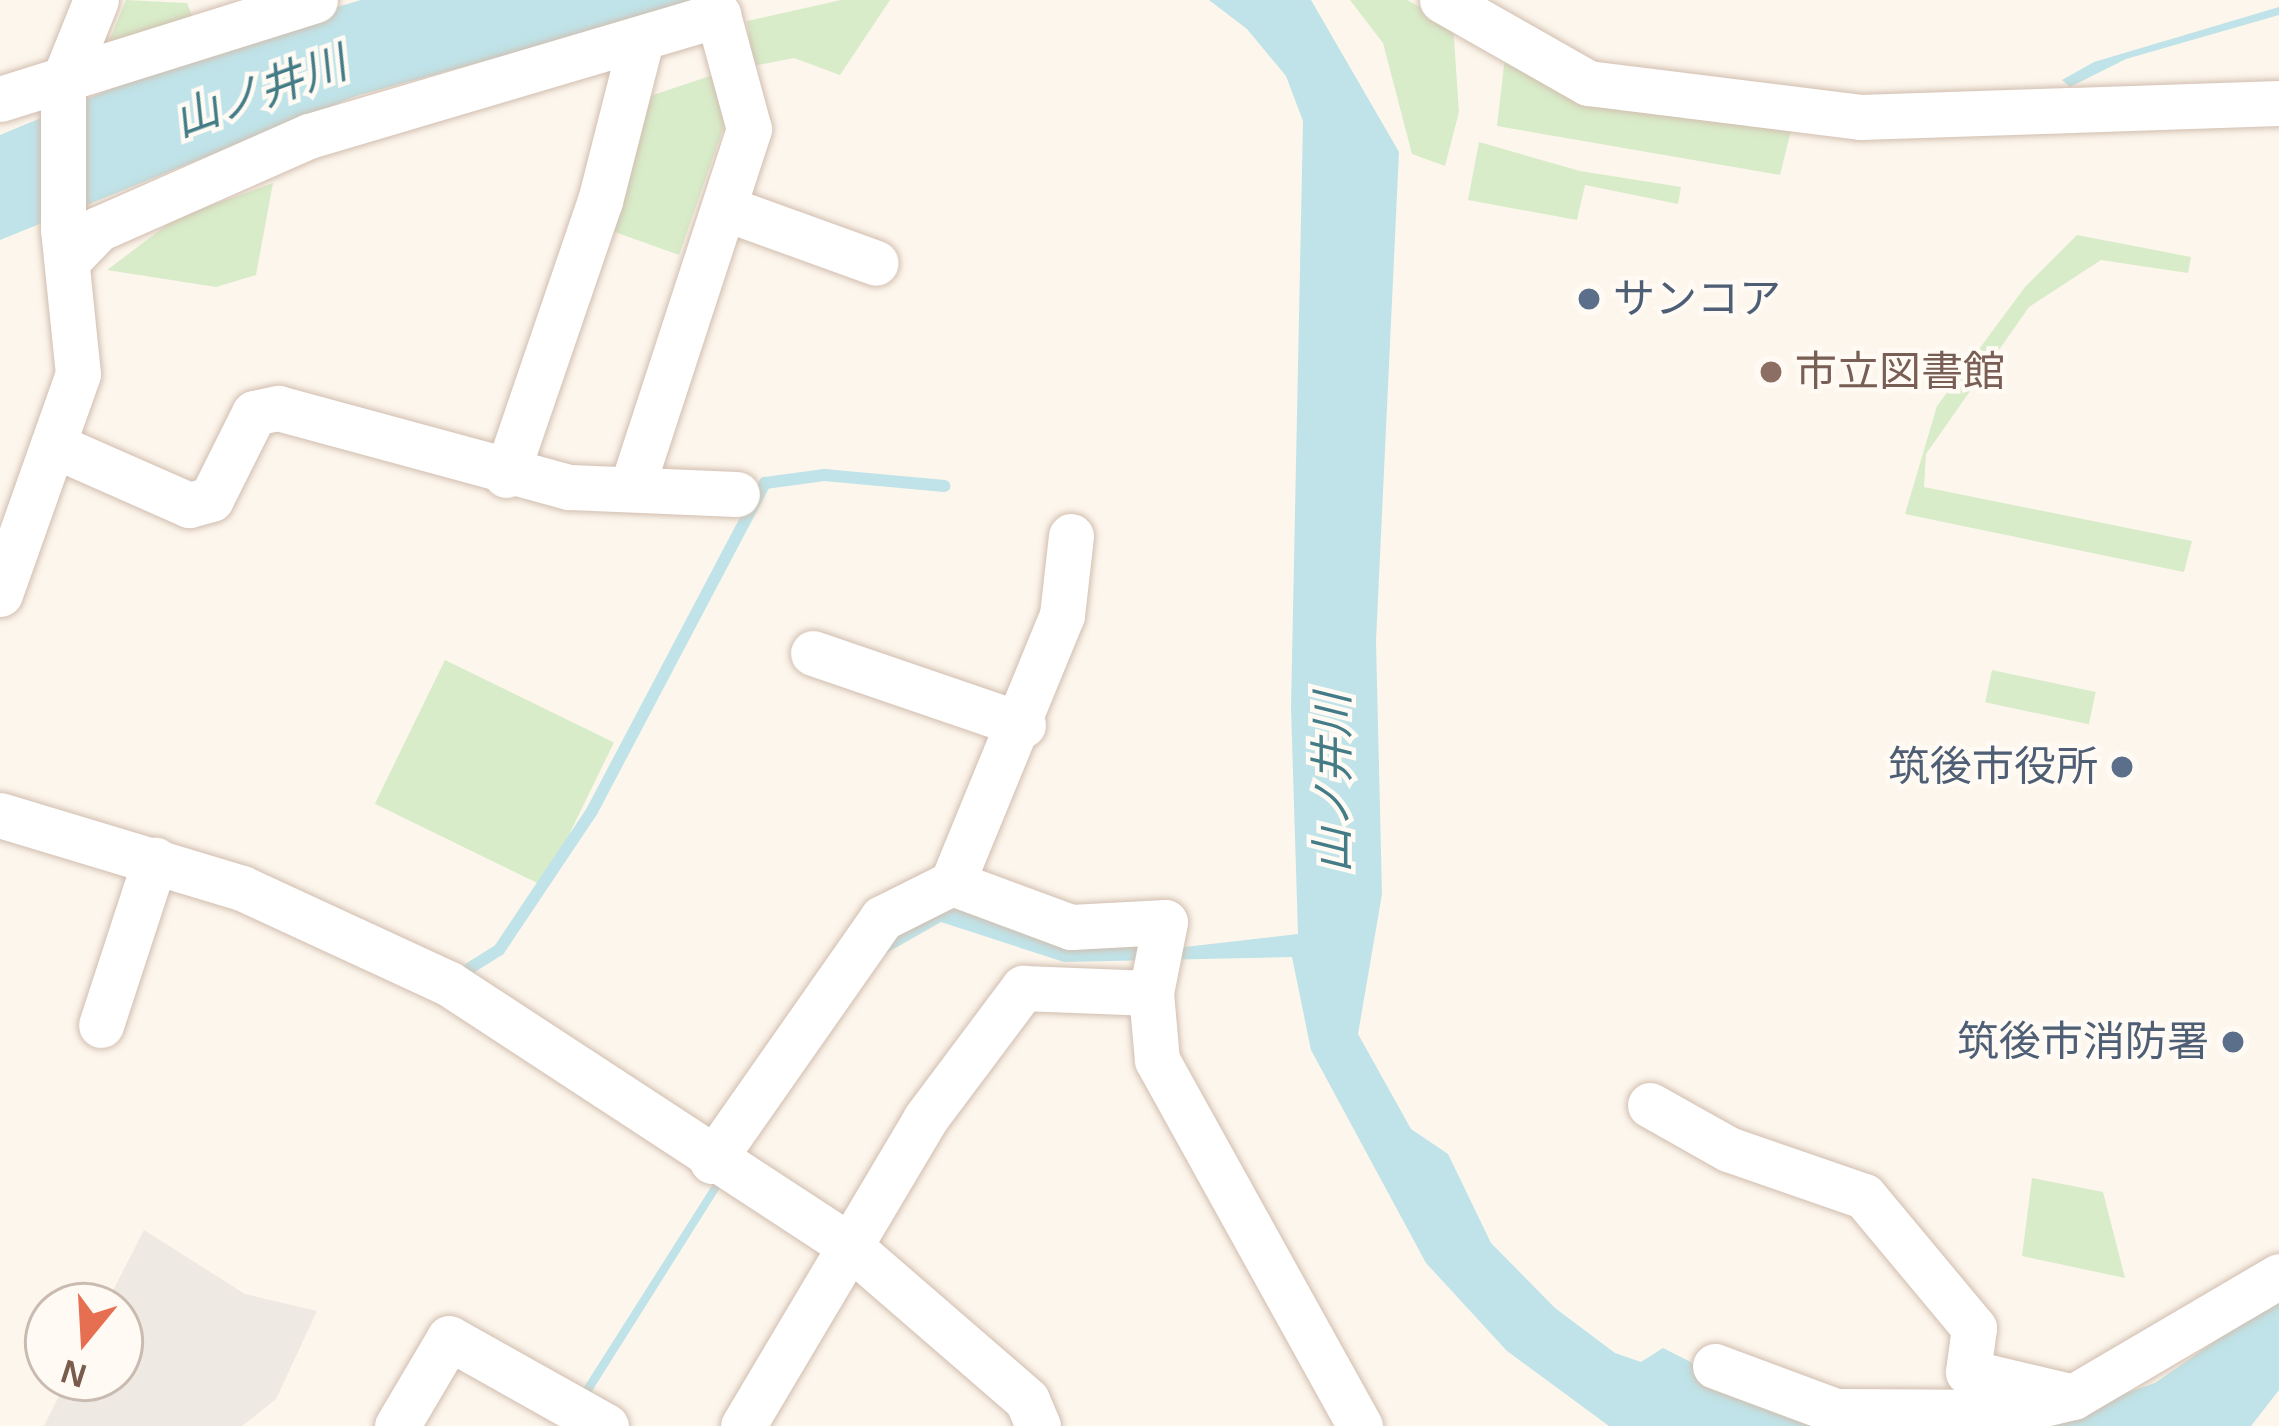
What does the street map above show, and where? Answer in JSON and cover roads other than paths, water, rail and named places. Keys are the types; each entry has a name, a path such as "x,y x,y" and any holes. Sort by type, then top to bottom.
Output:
{"street":[{"path":"0,595 78,374 66,244 63,82 95,0"},
{"path":"0,99 315,0"},
{"path":"1442,0 1588,83 1860,117 2279,103"},
{"path":"66,244 309,136 718,15 749,129 727,209 632,486"},
{"path":"506,475 600,201 641,40"},
{"path":"727,209 876,263"},
{"path":"53,446 189,505 212,499 254,412 278,408 506,475 569,487 632,486 737,494"},
{"path":"712,1161 882,918 952,883 1023,724 1062,615 1071,536"},
{"path":"813,653 1023,724"},
{"path":"0,815 242,888 448,983 712,1161 847,1244 1027,1400 1038,1426"},
{"path":"101,1025 155,860"},
{"path":"952,883 1071,927 1165,922 1151,993 1157,1060 1360,1426"},
{"path":"743,1426 847,1244 925,1120 1023,988 1151,993"},
{"path":"1650,1106 1728,1149 1864,1196 1974,1328 1968,1372 2073,1397"},
{"path":"1715,1366 1830,1418 2010,1412 2073,1397 2279,1276"},
{"path":"397,1426 449,1338 607,1426"}],"water":[{"name":"山ノ井川","path":"361,0 709,0 356,96 0,240 0,135 239,36"},
{"name":"山ノ井川","path":"1209,0 1311,0 1399,152 1376,641 1382,894 1358,1034 1411,1129 1448,1154 1491,1243 1555,1308 1615,1353 1641,1362 1663,1348 1817,1426 1609,1426 1507,1351 1426,1263 1311,1050 1292,957 1064,962 941,922 883,955 720,1188 570,1426 579,1395 732,1154 895,929 925,913 967,908 1176,948 1298,934 1291,708 1303,121 1286,76 1247,29"},
{"path":"2279,7 2279,15 2126,59 2070,87 2062,80 2094,62"},
{"path":"2279,1297 2279,1390 2251,1426 2029,1426 2155,1383"}],"waterway":[{"path":"470,968 499,950 592,811 765,483 824,475 944,486"}],"place":[{"name":"サンコア","path":"1589,299"},
{"name":"市立図書館","path":"1771,372"},
{"name":"筑後市役所","path":"2122,767"},
{"name":"筑後市消防署","path":"2233,1042"}]}
